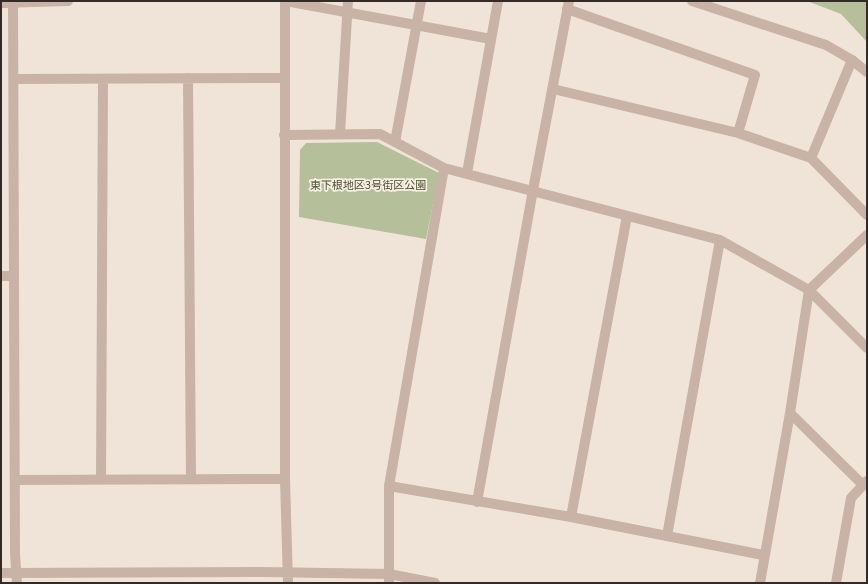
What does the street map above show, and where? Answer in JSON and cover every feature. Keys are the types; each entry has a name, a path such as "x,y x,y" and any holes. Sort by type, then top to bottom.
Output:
{"street":[{"path":"1,3 68,1"},
{"path":"287,578 285,479 285,1 347,6 417,25 492,39"},
{"path":"395,142 421,1"},
{"path":"467,174 498,1"},
{"path":"692,1 826,45 852,60 867,72"},
{"path":"13,3 15,480 17,578"},
{"path":"477,502 532,190 553,89 568,5 755,75 738,133"},
{"path":"340,134 347,6"},
{"path":"811,158 852,60"},
{"path":"188,78 191,480"},
{"path":"14,79 285,78"},
{"path":"101,480 103,79"},
{"path":"553,89 738,133 811,158 867,215"},
{"path":"284,135 380,134 444,168 720,240 809,290 867,348"},
{"path":"389,579 390,486 444,168"},
{"path":"571,518 628,216"},
{"path":"760,583 790,413 809,290 867,235"},
{"path":"667,536 720,240"},
{"path":"1,276 14,276"},
{"path":"790,413 865,483 851,498 836,583"},
{"path":"15,480 285,479"},
{"path":"390,486 571,518 764,555"},
{"path":"1,573 17,578 389,579 435,583"}],"green space":[{"path":"807,1 867,1 867,42 841,14"},
{"name":"東下根地区3号街区公園","path":"377,142 439,173 426,239 299,217 300,150 306,143"}]}
